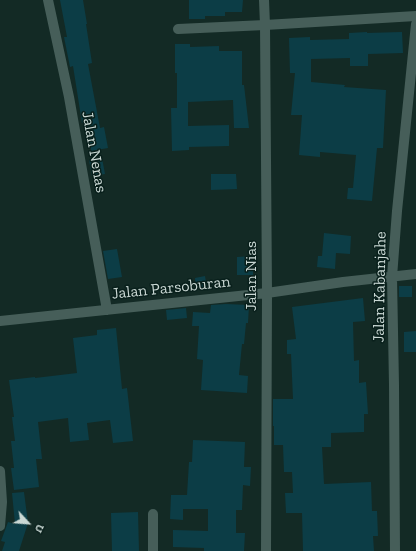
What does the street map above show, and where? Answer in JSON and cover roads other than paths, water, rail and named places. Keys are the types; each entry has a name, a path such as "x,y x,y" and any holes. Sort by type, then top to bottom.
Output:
{"street":[{"name":"Jalan Nenas","path":"48,0 69,97 107,310"},
{"name":"Jalan Nias","path":"264,0 267,293 266,551"},
{"path":"178,29 416,16"},
{"name":"Jalan Kabanjahe","path":"395,551 392,276 416,24"},
{"name":"Jalan Parsoburan","path":"0,321 267,293 343,282 416,274"},
{"path":"0,471 2,502 0,526"},
{"path":"153,514 153,551"}]}
